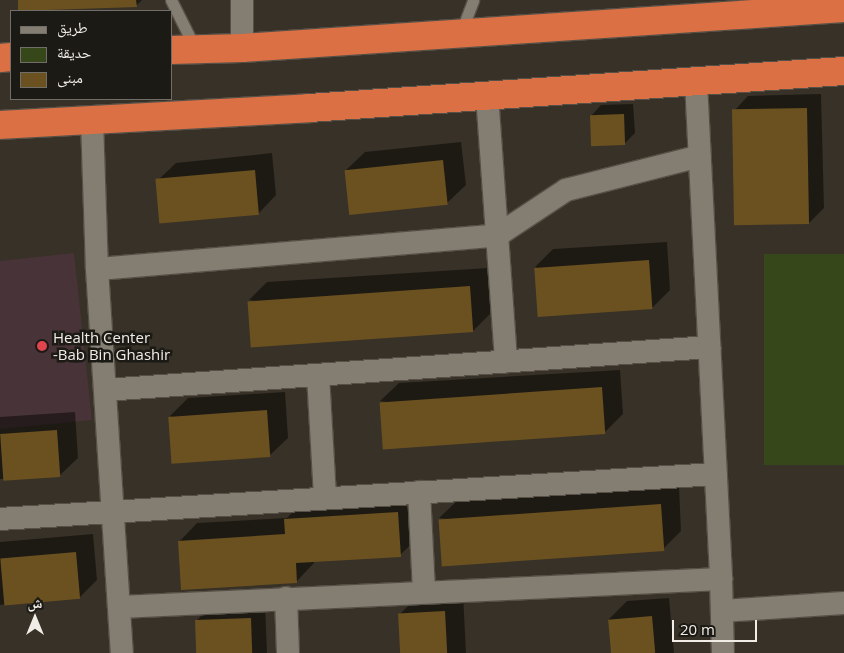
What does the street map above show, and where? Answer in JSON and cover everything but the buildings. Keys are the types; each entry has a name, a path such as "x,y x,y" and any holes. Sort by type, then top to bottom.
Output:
{"highway":[{"path":"184,50 242,48 844,8"},
{"path":"0,125 309,108 844,71"}],"street":[{"path":"242,0 242,48"},
{"path":"696,82 723,653"},
{"path":"487,95 506,361"},
{"path":"92,120 97,269 120,607 115,652"},
{"path":"97,269 498,235 566,190 700,156"},
{"path":"105,390 709,347"},
{"path":"318,375 325,498"},
{"path":"0,519 716,474"},
{"path":"419,492 424,591"},
{"path":"120,607 424,591 721,579"},
{"path":"286,598 288,653"},
{"path":"722,610 844,603"}],"lane":[{"path":"172,0 184,50"},
{"path":"461,34 473,0"}],"shaded area":[{"path":"74,253 92,420 0,429 0,261"}],"green space":[{"path":"764,254 844,254 844,465 764,465"}],"place":[{"name":"Health Center -Bab Bin Ghashir","path":"42,346"}]}
